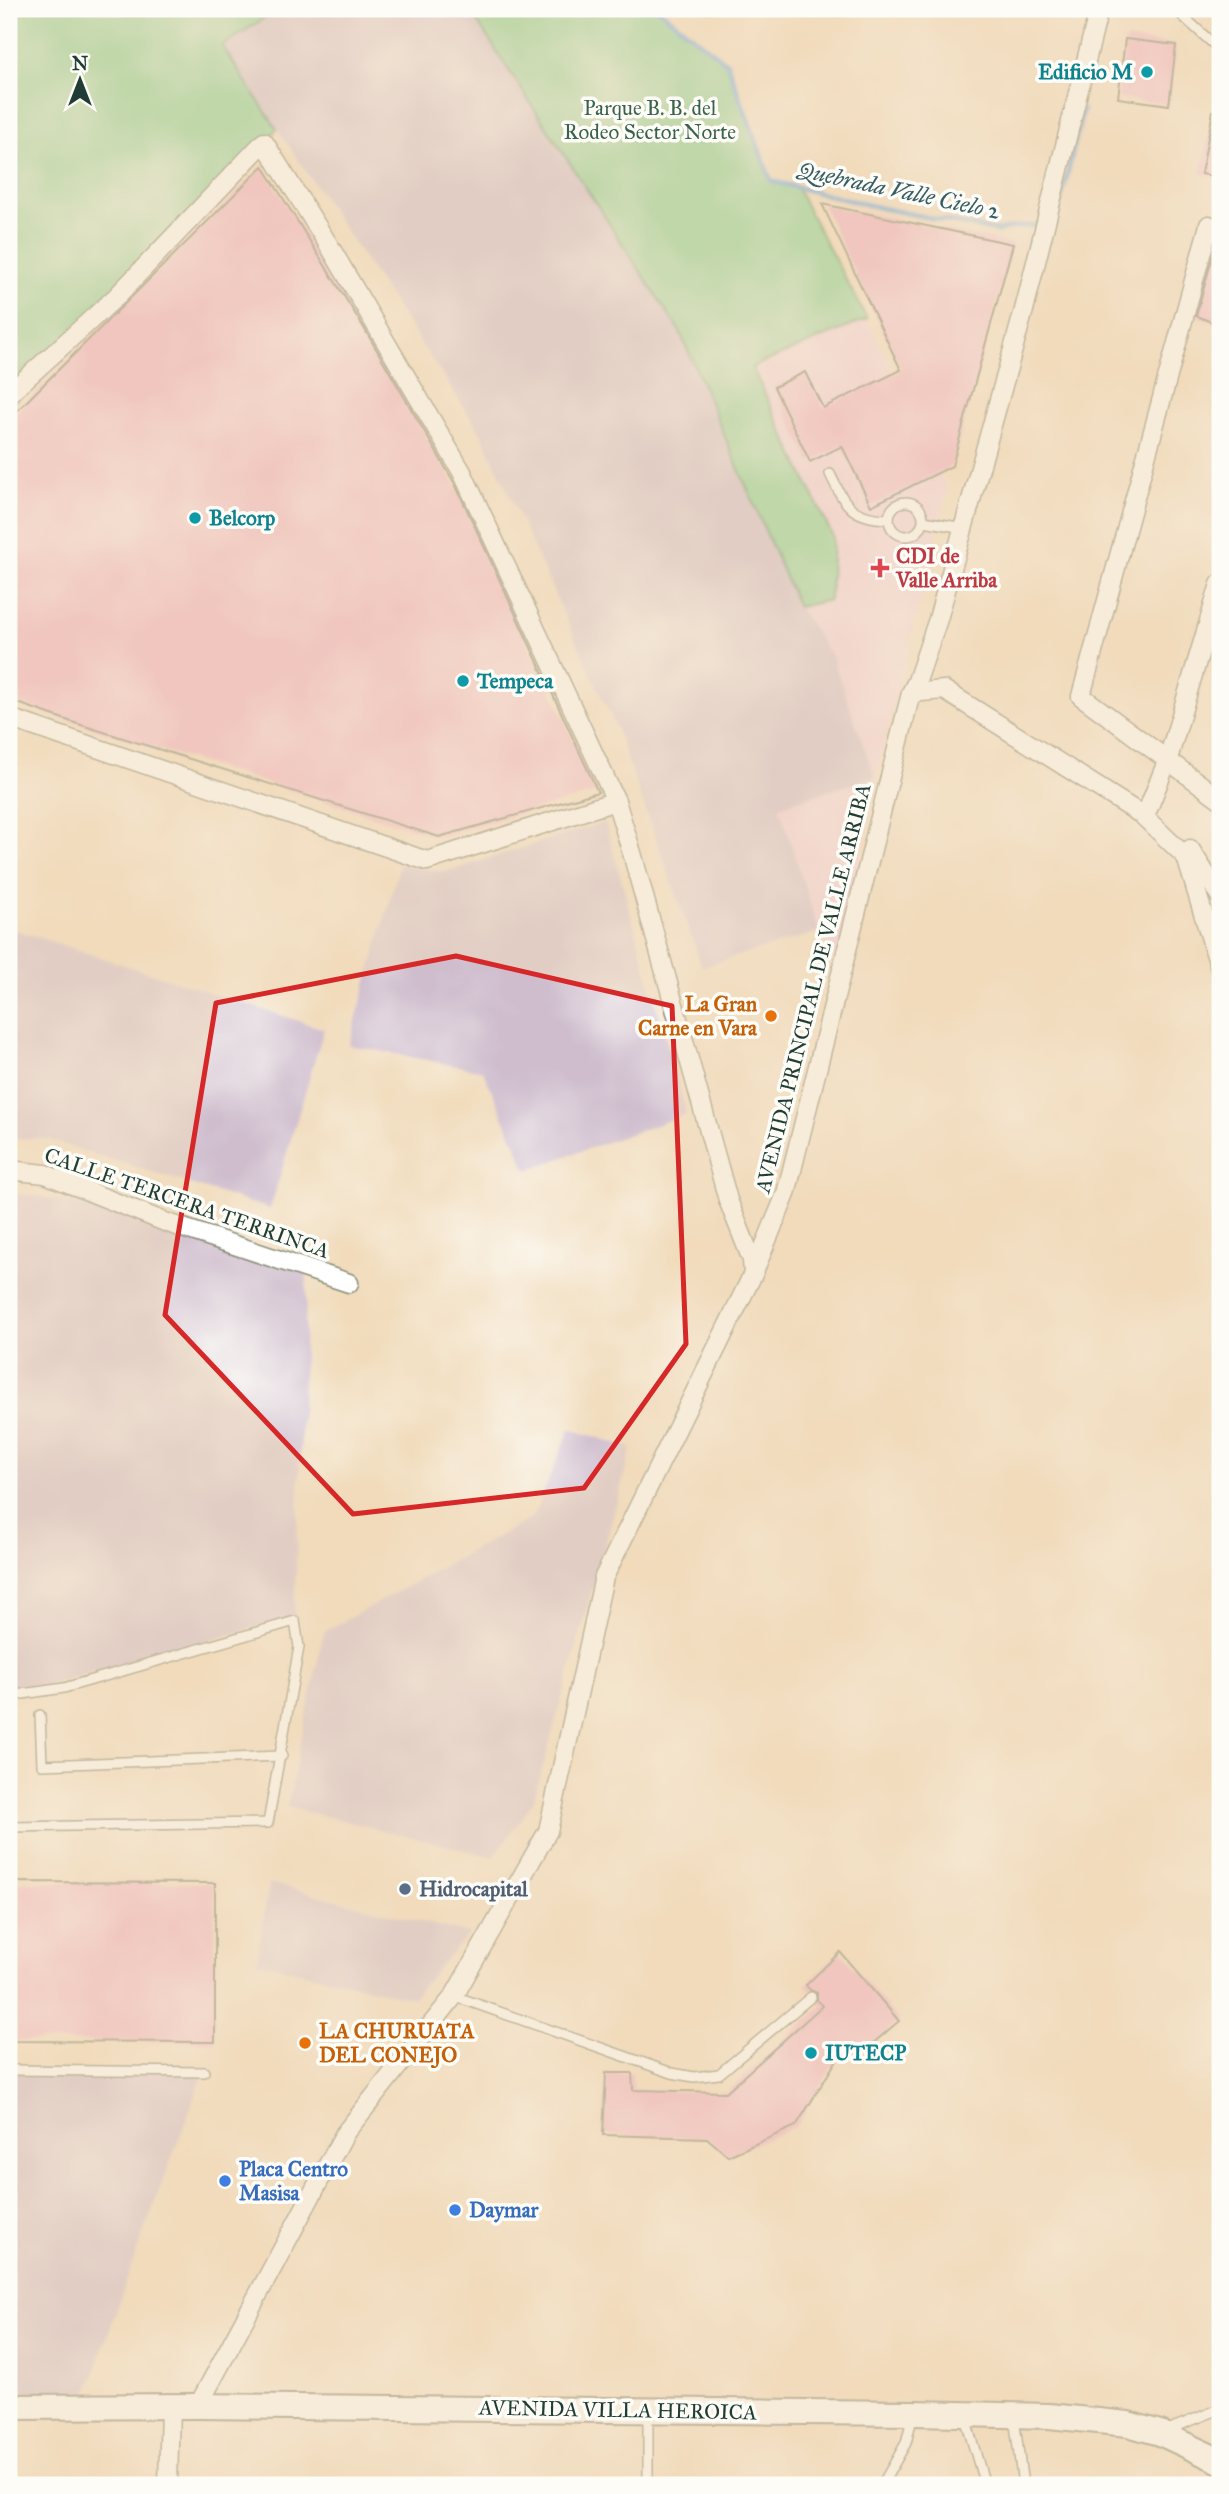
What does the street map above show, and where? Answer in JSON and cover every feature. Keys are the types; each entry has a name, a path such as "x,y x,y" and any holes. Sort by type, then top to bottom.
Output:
{"main road":[{"name":"AVENIDA VILLA HEROICA","path":"9,2407 198,2406 1049,2416 1128,2424 1160,2433 1220,2461"}],"street":[{"name":"AVENIDA PRINCIPAL DE VALLE ARRIBA","path":"198,2406 345,2133 454,1996 548,1831 604,1577 753,1274 786,1194 914,687 938,619 1024,310 1099,9"},
{"path":"9,394 116,297 264,142 330,247 462,472 615,801 728,1200 752,1260 753,1274"},
{"path":"1220,234 1209,225 1081,696 1220,799"},
{"path":"1148,808 1168,759 1220,584"},
{"path":"914,687 945,681 982,700 1098,773 1148,808 1193,852 1220,897"},
{"path":"914,687 944,690 1142,815 1186,857 1220,969"},
{"path":"9,718 427,861 615,801"},
{"name":"CALLE TERCERA TERRINCA","path":"9,1170 45,1174 165,1222 349,1283"},
{"path":"168,2485 170,2406"}],"lane":[{"path":"1175,9 1220,50"},
{"path":"830,474 843,500 854,511 869,518 888,519"},
{"path":"910,502 921,509 924,521 918,532 906,536 894,531 888,519 893,507 898,503 910,502"},
{"path":"924,521 963,528"},
{"path":"9,1696 64,1688 295,1621 299,1647 282,1756 268,1823 9,1827"},
{"path":"40,1715 41,1765 282,1756"},
{"path":"454,1996 672,2073 694,2077 719,2074 811,1997"},
{"path":"9,2070 204,2072"},
{"path":"1160,2433 1220,2409"},
{"path":"648,2411 648,2485"},
{"path":"882,2485 906,2443 913,2413"},
{"path":"964,2414 985,2485"},
{"path":"1013,2415 1024,2485"}],"highlighted area":[{"path":"456,956 672,1006 686,1344 584,1488 353,1514 165,1315 216,1003"}],"shaded area":[{"path":"278,9 471,9 544,112 680,332 798,607 832,657 875,777 779,806 819,932 702,967 616,728 481,433 222,46"},
{"name":"CDI de Valle Arriba","path":"867,319 948,490 876,777 842,966 812,919 779,806 875,777 832,657 798,607 830,600 752,367"},
{"path":"605,822 687,1114 527,1170 483,1071 349,1045 400,864 445,872"},
{"path":"9,928 324,1029 270,1209 43,1138 9,1139"},
{"path":"9,1194 32,1195 165,1222 307,1273 294,1617 9,1695"},
{"path":"570,1429 632,1448 533,1802 494,1857 287,1807 324,1632 533,1517"},
{"path":"269,1883 469,1934 412,1998 257,1962"},
{"path":"9,2070 204,2072 137,2250 86,2399 9,2395"}],"green space":[{"path":"9,9 278,9 222,46 277,129 9,408"},
{"name":"Parque B. B. del Rodeo Sector Norte","path":"469,9 660,9 727,63 771,181 796,187 867,319 752,367 833,537 830,600 798,607 680,332"}],"building":[{"name":"Edificio M","path":"1125,39 1176,45 1169,105 1118,98"},
{"path":"1213,111 1220,112 1220,177 1201,174"},
{"name":"Belcorp","path":"263,166 364,328 455,484 598,792 439,837 9,700 9,419"},
{"path":"822,204 1013,244 952,466 871,506 842,446 810,462 774,387 805,372 823,408 901,370"},
{"path":"1216,244 1220,245 1220,325 1196,316"},
{"path":"9,1882 215,1883 215,2042 9,2041"},
{"name":"IUTECP","path":"840,1952 899,2021 864,2051 840,2055 796,2126 728,2156 707,2138 603,2135 606,2073 632,2073 633,2090 726,2092 822,2006 817,2000 817,1993 806,1985"}],"waterway":[{"name":"Quebrada Valle Cielo 2","path":"658,9 727,63 771,181 881,208 997,231 1055,224 1083,110"},
{"path":"9,117 17,164 15,190 9,211"}],"place":[{"name":"Edificio M","path":"1147,72"},
{"name":"Belcorp","path":"195,518"},
{"name":"CDI de Valle Arriba","path":"880,568"},
{"name":"Tempeca","path":"463,681"},
{"name":"La Gran Carne en Vara","path":"771,1016"},
{"name":"Hidrocapital","path":"405,1889"},
{"name":"LA CHURUATA DEL CONEJO","path":"305,2043"},
{"name":"IUTECP","path":"811,2053"},
{"name":"Placa Centro Masisa","path":"225,2181"},
{"name":"Daymar","path":"455,2210"}]}
